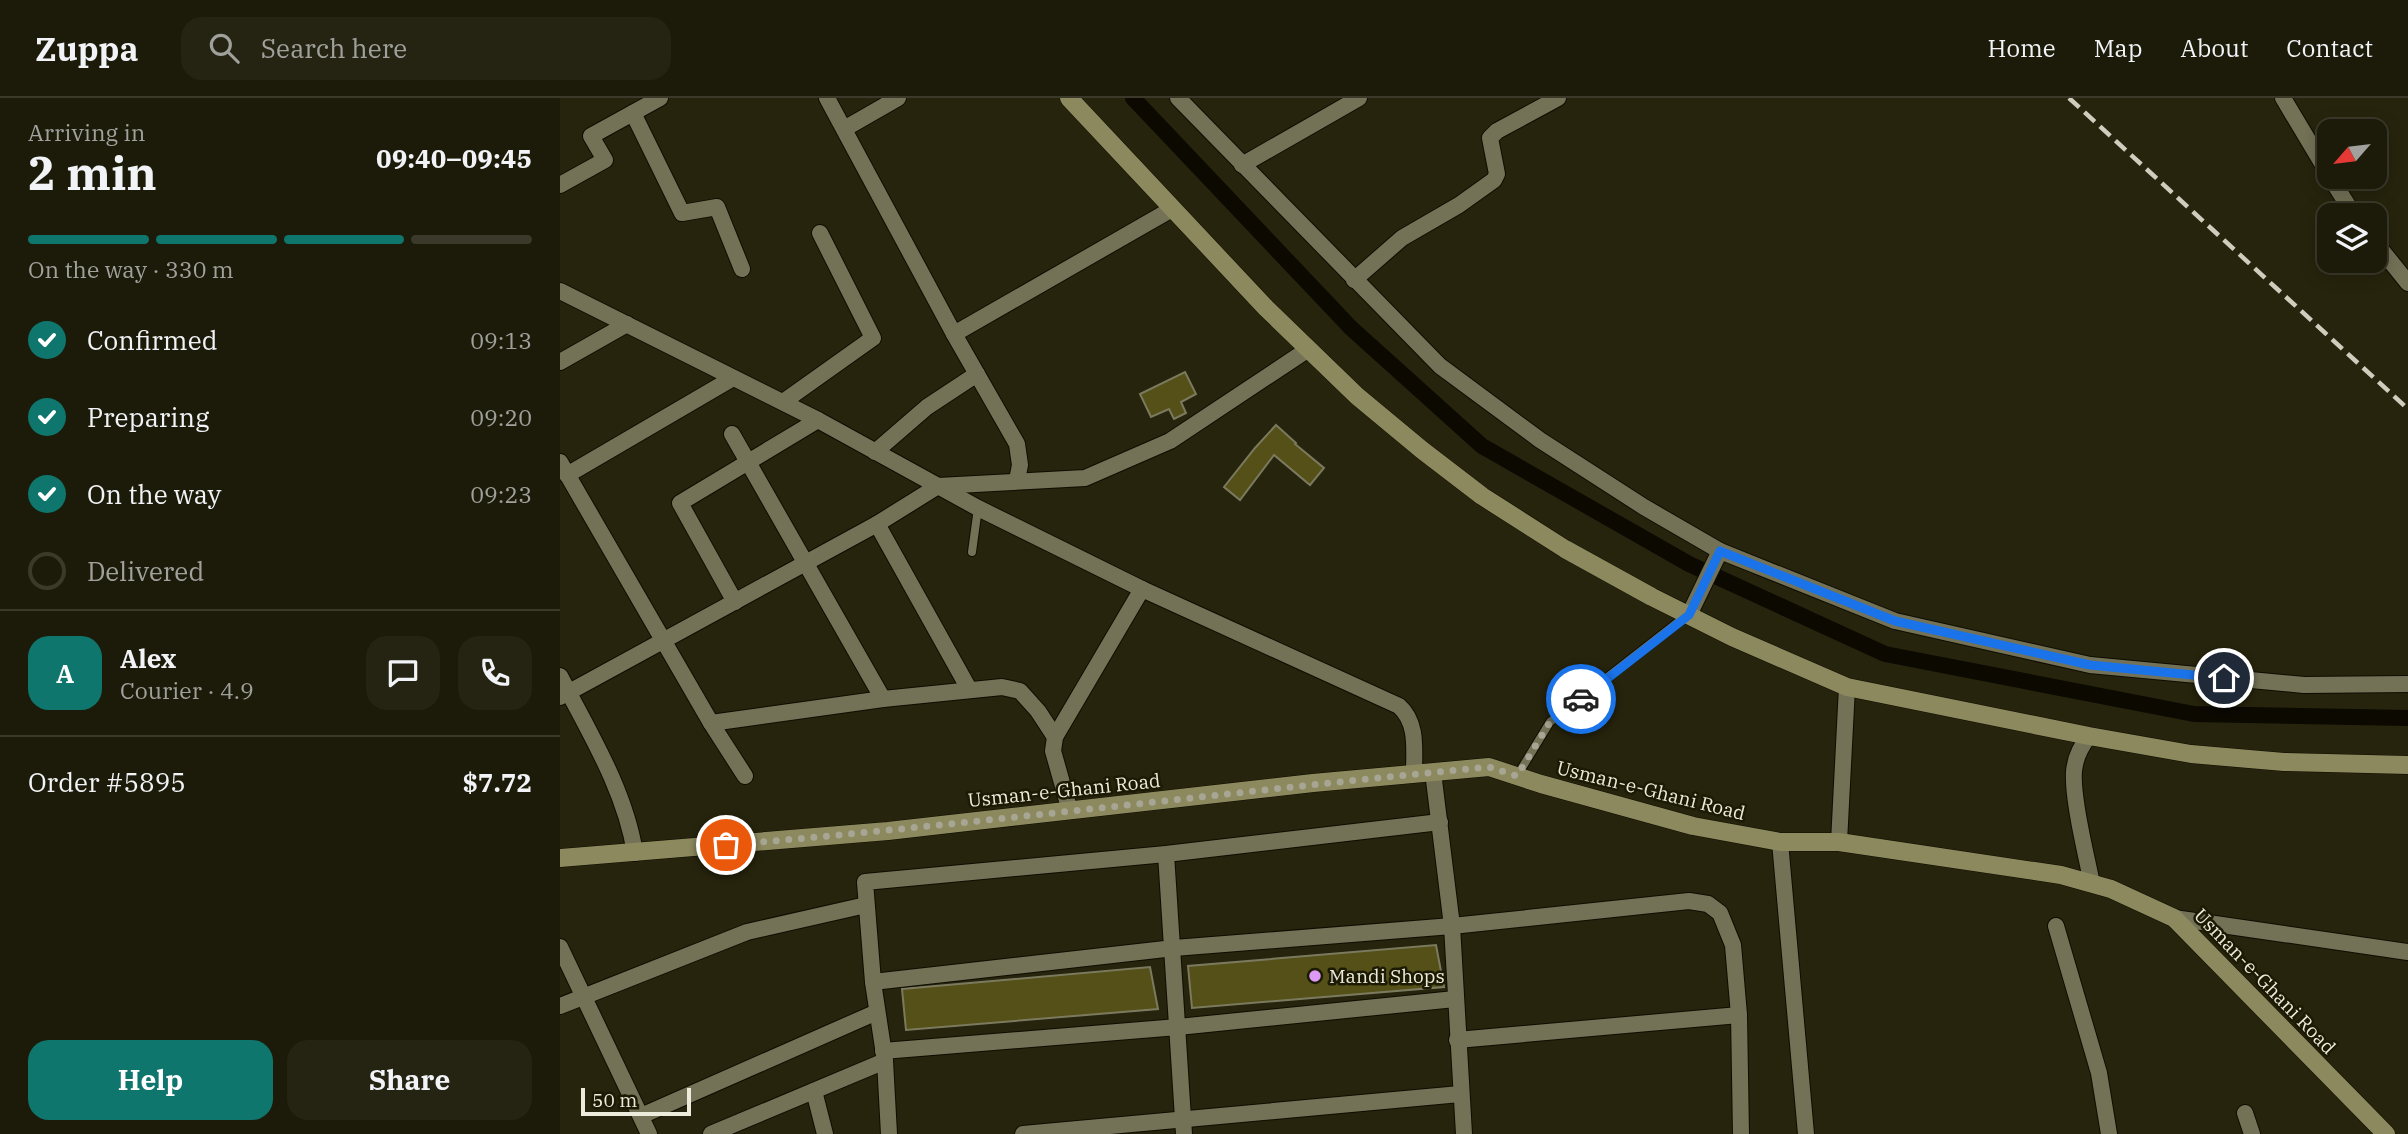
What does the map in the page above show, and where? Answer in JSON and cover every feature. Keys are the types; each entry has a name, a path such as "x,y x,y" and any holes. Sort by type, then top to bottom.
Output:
{"main road":[{"path":"1069,98 1307,350 1357,397 1422,450 1482,496 1564,549 1732,637 1847,687 2089,736 2204,755 2284,762 2408,765"},
{"name":"Usman-e-Ghani Road","path":"560,858 888,831 1489,767 1693,826 1780,842 1839,842 2062,875 2111,889 2174,918 2386,1134"}],"street":[{"path":"560,185 605,160 592,136 660,98"},
{"path":"827,98 954,334 1017,444 1020,465 1017,480"},
{"path":"844,129 898,98"},
{"path":"1242,165 1359,98"},
{"path":"1354,280 1402,239 1459,205 1494,180 1497,174 1490,138 1497,131 1558,98"},
{"path":"2283,98 2317,154"},
{"path":"1180,99 1440,366 1540,440 1718,554 1895,621 2090,665 2304,685 2408,684"},
{"path":"633,113 682,213 717,207 742,268"},
{"path":"954,334 1172,209"},
{"path":"783,402 873,338 820,233"},
{"path":"2387,257 2408,283"},
{"path":"560,291 818,420 978,508 1142,589 1399,706 1409,715 1413,727 1414,774"},
{"path":"560,362 626,324"},
{"path":"564,694 807,563 938,486 1085,478 1170,441 1307,350"},
{"path":"875,452 927,407 977,373"},
{"path":"733,377 564,469 710,723 745,776"},
{"path":"735,602 680,503 818,420"},
{"path":"732,434 883,699"},
{"path":"877,524 969,690"},
{"path":"1689,615 1718,554"},
{"path":"1070,811 1053,751 1055,737 1142,589"},
{"path":"560,676 564,694 613,780 631,827 635,853"},
{"path":"710,723 883,699 1002,687 1020,691 1038,711 1055,737"},
{"path":"1839,842 1847,687"},
{"path":"2089,736 2080,749 2074,768 2077,802 2092,884"},
{"path":"1433,772 1452,926 1464,1134"},
{"path":"889,1134 884,1056 873,982 865,882 1166,854 1440,822"},
{"path":"1780,842 1806,1134"},
{"path":"1166,854 1174,948 1183,1126"},
{"path":"873,982 1174,948 1452,926 1689,901 1708,904 1720,913 1733,945 1739,1015 1741,1134"},
{"path":"560,1006 747,932 866,905"},
{"path":"2174,918 2408,951"},
{"path":"2056,926 2099,1073 2109,1134"},
{"path":"560,947 649,1134"},
{"path":"711,1134 737,1129 884,1056 1455,999"},
{"path":"640,1116 877,1012"},
{"path":"1457,1040 1739,1015"},
{"path":"814,1091 825,1134"},
{"path":"1023,1134 1183,1126 1460,1094"},
{"path":"2245,1113 2252,1134"}],"lane":[{"path":"972,552 978,508"},
{"path":"1517,776 1550,722 1689,615"}],"building":[{"path":"1185,372 1196,394 1181,402 1186,413 1174,419 1169,409 1151,417 1140,394"},
{"path":"1276,425 1324,468 1310,485 1274,455 1240,500 1224,487"},
{"name":"Mandi Shops","path":"1436,945 1444,987 1192,1008 1188,966"},
{"path":"1150,967 1158,1009 906,1030 902,989"}],"waterway":[{"path":"1133,98 1351,328 1482,446 1689,564 1885,654 2194,714 2408,718"}],"railway":[{"path":"2069,98 2408,409"}],"way so far":[{"path":"726,845 888,831 1313,783 1489,767 1517,776 1550,722 1581,699"}],"place":[{"name":"Mandi Shops","path":"1315,976"}],"route":[{"path":"1581,699 1689,615 1720,551 1895,621 2090,665 2224,678"}]}
